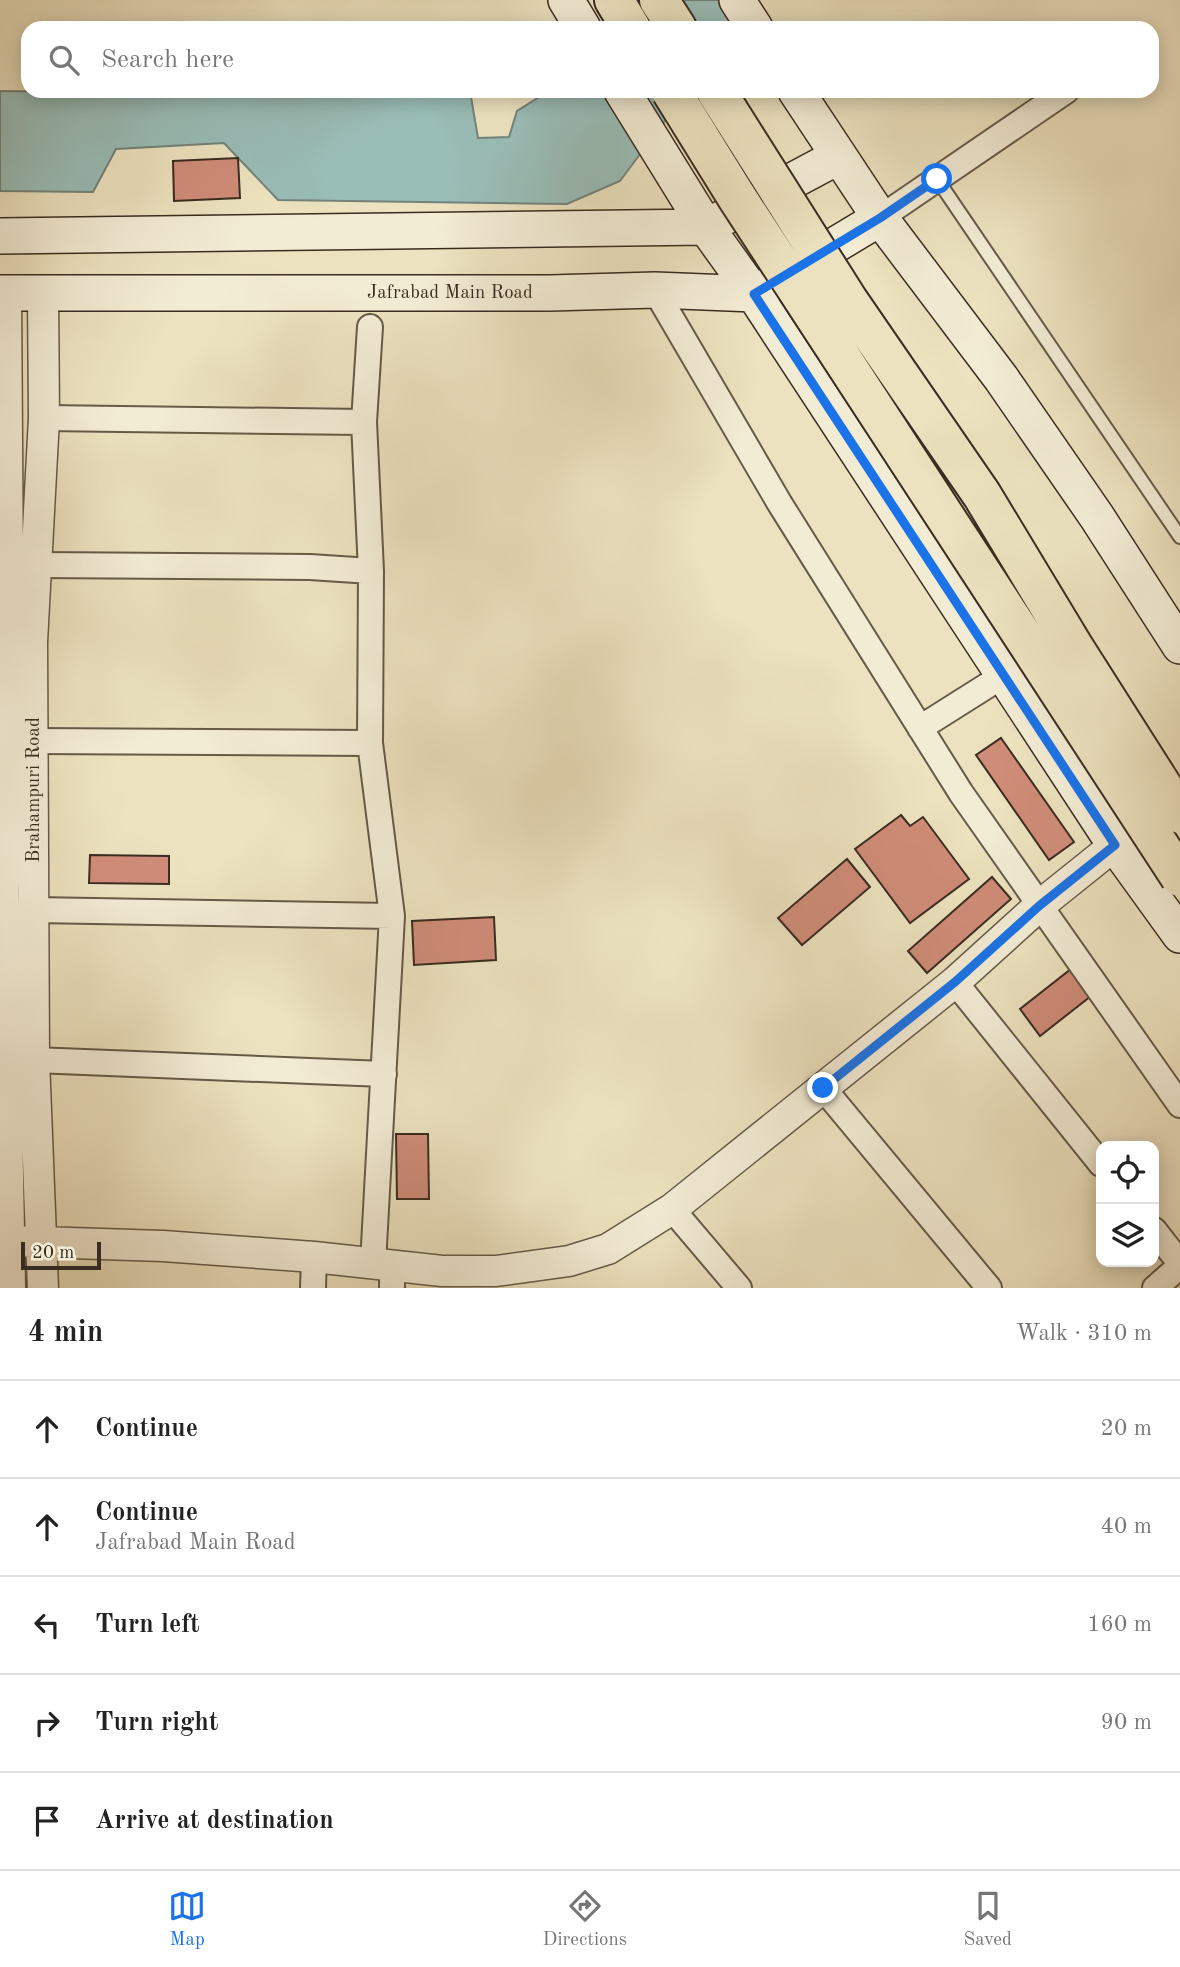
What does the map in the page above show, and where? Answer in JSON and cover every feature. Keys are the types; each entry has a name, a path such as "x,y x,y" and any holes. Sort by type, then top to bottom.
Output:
{"highway":[{"path":"614,0 627,21"},
{"path":"659,0 672,21"},
{"path":"675,98 736,196 1180,877"},
{"path":"720,98 848,300 982,495 1075,649 1180,814"}],"main road":[{"path":"566,0 579,21"},
{"path":"737,0 750,21"},
{"path":"626,98 706,227 754,294 1115,845 1180,935"},
{"path":"801,98 880,218 1001,378 1097,517 1180,646"},
{"path":"0,236 706,227 839,156"},
{"path":"754,294 880,218"},
{"name":"Jafrabad Main Road","path":"3,293 550,293 655,290 754,294"}],"street":[{"path":"880,218 1056,98"},
{"path":"655,290 780,503 961,793 1180,1105"},
{"name":"Brahampuri Road","path":"3,293 13,642 2,915 4,1184 9,1241 7,1277"},
{"name":"Brahampuri Road","path":"43,293 44,418 37,565 13,642 34,741 34,1060 44,1288"},
{"path":"370,327 365,422 371,571 370,743 391,916 384,1074 386,1272"},
{"path":"44,418 365,422"},
{"path":"37,565 310,567 371,571"},
{"path":"920,728 1004,676"},
{"path":"34,741 370,743"},
{"path":"9,1241 163,1246 314,1258 386,1272 496,1271 569,1261 608,1249 672,1209 955,982 1039,906 1115,845"},
{"path":"34,910 391,916"},
{"path":"955,982 1096,1158"},
{"path":"34,1060 384,1074"},
{"path":"823,1088 989,1288"},
{"path":"672,1209 739,1288"},
{"path":"1154,1288 1180,1264 1159,1237"},
{"path":"313,1288 314,1258"}],"lane":[{"path":"937,179 1180,537"}],"water":[{"path":"659,0 754,0 739,21 634,21"},
{"path":"0,91 21,91 21,98 471,98 478,138 509,137 517,111 538,98 682,98 620,181 567,204 278,200 224,143 116,149 93,192 0,191"}],"building":[{"path":"238,158 240,198 174,201 173,161"},
{"path":"1001,738 1074,842 1049,860 976,755"},
{"path":"901,815 910,826 923,817 969,879 910,923 855,849"},
{"path":"90,855 169,856 169,884 89,883"},
{"path":"847,859 870,887 802,945 778,918"},
{"path":"992,877 1011,899 927,973 908,951"},
{"path":"494,917 496,960 414,965 412,921"},
{"path":"1071,969 1091,996 1040,1036 1020,1009"},
{"path":"396,1134 428,1134 429,1199 397,1199"}],"route":[{"path":"823,1088 955,982 1039,906 1115,845 754,294 880,218 937,179"}]}
